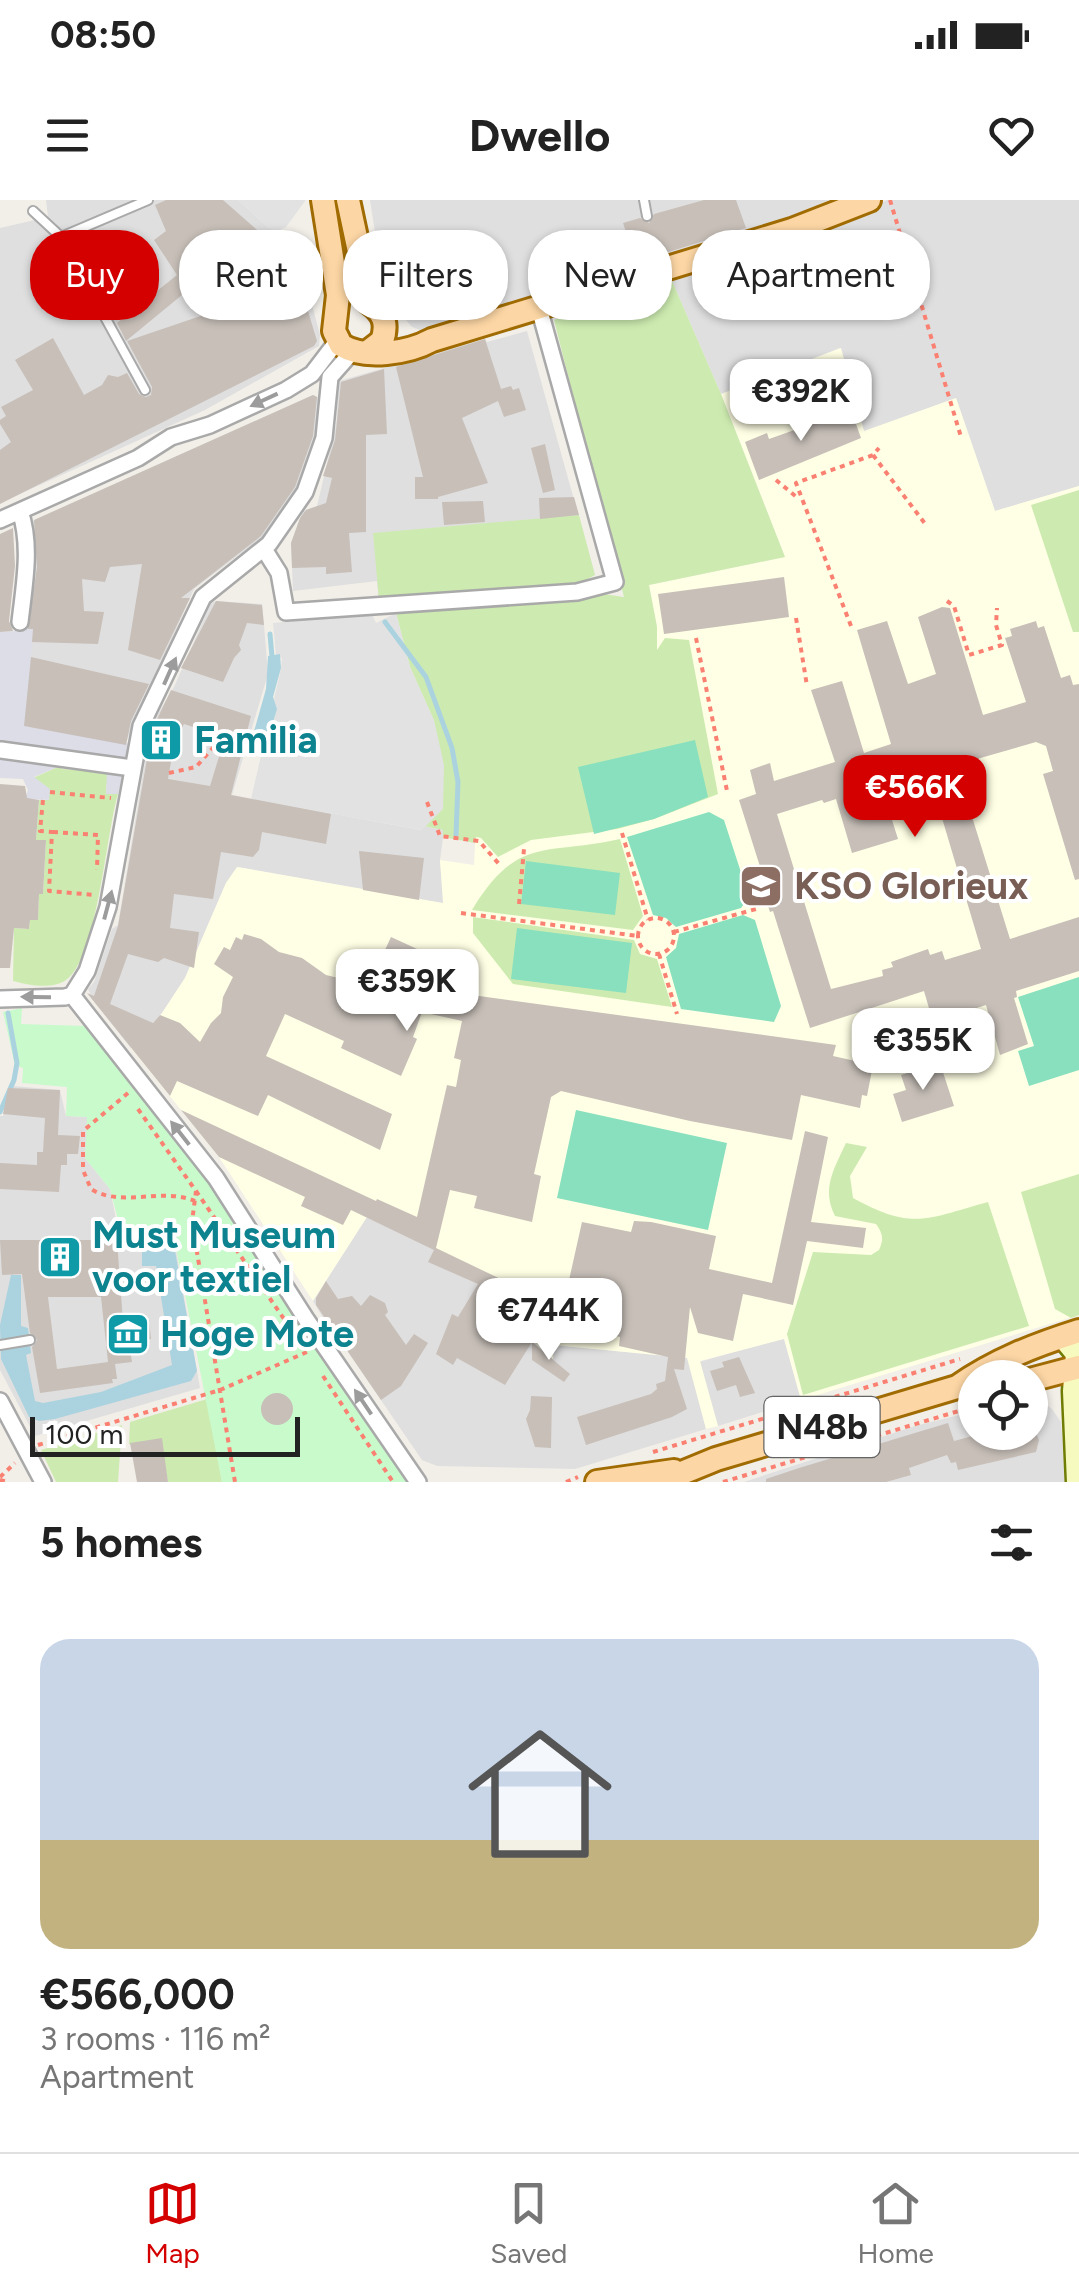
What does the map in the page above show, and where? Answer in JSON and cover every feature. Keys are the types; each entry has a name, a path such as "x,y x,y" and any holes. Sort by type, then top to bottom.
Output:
{"main road":[{"path":"322,200 336,280 334,331 353,347 416,348 528,311"},
{"path":"348,200 356,230"},
{"path":"672,260 792,230 870,200"},
{"path":"337,314 343,310"},
{"path":"353,347 382,341 386,330 381,320"},
{"path":"388,320 406,334 432,340"},
{"name":"N48b","path":"1002,1360 1070,1334"},
{"path":"1048,1376 1077,1368"},
{"name":"N48b","path":"590,1479 688,1468 958,1389"},
{"name":"N48b","path":"660,1482 688,1468"}],"street":[{"path":"264,549 279,573 286,612 577,592 615,582 542,320"},
{"path":"72,995 88,971 110,897 141,726 198,606 210,589 264,549 283,527 314,475 327,419 330,377 353,347"},
{"path":"0,520 138,458 168,430 210,425 312,374 353,347"},
{"path":"20,512 25,526 26,561 20,622"},
{"path":"0,749 132,768"},
{"path":"0,999 72,995"},
{"path":"72,995 216,1178 306,1319 418,1482"},
{"name":"N48b","path":"1070,1334 1077,1368"},
{"path":"1034,1360 1035,1345"},
{"path":"1077,1368 1072,1390 1077,1482"},
{"path":"0,1401 43,1482"}],"lane":[{"path":"79,230 148,200"},
{"path":"644,200 647,216"},
{"path":"33,210 53,230"},
{"path":"106,320 145,390"},
{"path":"1,1345 30,1340"}],"path":[{"path":"890,200 961,437"},
{"path":"851,626 796,484 872,456 879,448"},
{"path":"872,456 926,525"},
{"path":"776,480 803,502"},
{"path":"948,602 954,606 969,655 1002,645 996,625 997,608"},
{"path":"796,618 807,686"},
{"path":"696,638 727,791"},
{"path":"169,774 196,766 218,742 223,742"},
{"path":"247,747 272,756"},
{"path":"50,792 126,800"},
{"path":"43,800 40,831 98,835 96,877"},
{"path":"427,802 440,836 479,840 499,864"},
{"path":"52,832 49,891 110,897"},
{"path":"622,833 648,920"},
{"path":"519,904 524,849"},
{"path":"674,932 756,909"},
{"path":"462,913 638,936"},
{"path":"662,919 674,932 672,946 659,954 644,951 638,936 648,920 662,919"},
{"path":"659,954 677,1014"},
{"path":"128,1093 83,1131 83,1170 90,1190 116,1196 183,1196 194,1201"},
{"path":"139,1110 285,1320"},
{"path":"196,1191 192,1222 235,1482"},
{"path":"27,1451 220,1390 308,1352"},
{"path":"653,1452 965,1358"},
{"path":"318,1368 393,1482"},
{"path":"723,1482 958,1411"},
{"path":"566,1482 590,1479"},
{"path":"0,1480 9,1482"}],"shaded area":[{"path":"46,200 238,200 276,230 179,230 179,320 316,320 319,346 205,410 0,503 0,228 48,217"},
{"path":"238,200 305,200 286,227 268,227"},
{"path":"370,200 829,200 758,230 692,230 692,250 672,256 672,230 528,230 528,300 508,307 508,230 375,230"},
{"path":"887,200 1079,200 1079,486 995,511 956,398 864,432 840,348 721,394 672,281 692,274 692,320 930,320 930,230 814,230"},
{"path":"406,320 464,320 425,332"},
{"path":"527,331 595,575 379,601 377,581 293,591 291,543 303,511 317,506 336,425 339,381 485,339 487,342"},
{"name":"KSO Glorieux","path":"841,348 864,431 956,398 995,511 1079,486 1079,1315 801,1400 784,1339 700,1361 718,1426 706,1429 687,1358 554,1345 553,1359 520,1331 498,1319 510,1284 367,1217 313,1301 219,1157 131,1048 162,1013 185,978 226,883 237,867 443,903 440,860 474,865 477,806 656,659 657,627 649,585 785,557 721,394"},
{"path":"313,395 319,398 318,413 303,478 265,535 194,589 126,742 24,726 28,523"},
{"path":"211,603 262,604 264,625 268,674 232,795 421,830 424,826 444,830 440,860 444,904 238,867 226,883 185,978 162,1013 131,1048 88,989 112,929 118,925 151,725 174,687"},
{"name":"Familia","path":"396,613 410,667 434,720 444,765 443,809 422,830 251,799 281,669 273,623 372,614 376,623"},
{"path":"16,621 34,623 25,726 132,744 118,794 106,794 107,772 60,766 34,777 50,789 49,800 25,799 28,790 23,779 0,778 0,632 15,631"},
{"path":"13,1086 60,1090 66,1116 88,1117 85,1158 110,1189 118,1229 174,1239 200,1388 35,1436 0,1370 0,1116"},
{"path":"366,1217 511,1284 498,1319 520,1331 552,1358 553,1345 688,1358 706,1429 575,1469 437,1466 422,1460 313,1301"},
{"path":"784,1338 801,1400 718,1426 699,1362"},
{"path":"1048,1406 1061,1422 1066,1482 744,1482 958,1415 958,1450 1048,1450"}],"green space":[{"path":"672,281 785,557 649,585 657,650 665,638 689,640 718,794 617,829 531,840 498,857 481,838 476,837 475,843 443,837 443,830 424,826 434,721 410,667 396,613 603,594 624,597 554,320 672,320"},
{"path":"1079,490 1079,632 1073,632 1031,505"},
{"path":"579,515 595,575 577,585 379,601 373,533"},
{"path":"695,740 708,797 654,819 594,834 578,767"},
{"path":"60,766 108,772 106,793 118,794 86,948 66,980 47,986 33,985 13,981 14,928 29,929 30,920 38,920 39,894 43,894 46,841 36,840 39,800 49,800 33,778"},
{"path":"709,812 724,820 749,897 741,908 676,927 666,918 653,915 627,837"},
{"path":"620,839 643,916 633,930 472,910 504,869 520,859 536,852"},
{"path":"526,861 620,873 615,915 521,904"},
{"path":"743,915 755,920 781,1006 774,1022 681,1009 666,957 676,948 679,934"},
{"path":"473,917 634,940 640,954 657,959 672,1007 513,984 473,933"},
{"path":"517,928 632,943 626,993 511,979"},
{"path":"1079,977 1079,1070 1029,1086 1018,1051 1034,1046 1018,997"},
{"path":"22,1008 21,1024 87,1026 213,1189 408,1482 222,1482 174,1239 123,1239 110,1189 85,1158 87,1117 66,1116 67,1087 22,1083 23,1068 15,1065 3,1012"},
{"path":"576,1110 727,1143 708,1230 557,1198"},
{"path":"846,1143 867,1147 850,1176 853,1198 873,1208 920,1219 988,1202 1029,1326 803,1395 787,1334 813,1252 871,1255 882,1243 876,1224 835,1216 831,1206 831,1179"},
{"path":"1079,1174 1079,1315 1071,1318 1055,1309 1021,1192"},
{"path":"207,1399 222,1482 168,1482 161,1439 129,1444 130,1422"},
{"path":"122,1425 118,1482 56,1482 41,1450"}],"water":[{"path":"280,654 281,668 273,697 277,709 265,748 251,742 266,689 268,656"},
{"path":"173,1240 197,1371 191,1381 55,1419 39,1421 29,1417 1,1359 0,1325 11,1275 21,1275 21,1326 28,1328 31,1353 26,1355 35,1401 43,1403 101,1392 172,1365 156,1266 142,1266 142,1241"}],"building":[{"path":"166,200 223,200 257,230 179,230 179,297 159,314 159,289 177,275 159,248 159,236 166,231 155,205"},
{"path":"704,200 736,200 746,228 692,230 692,245 672,251 672,230 625,230 623,223 640,218 649,223 654,214"},
{"path":"121,320 152,320 126,341 117,323"},
{"path":"189,320 311,320 317,341 314,346 0,504 0,450 11,442 0,424 6,416 1,407 33,390 15,360 53,338 84,395 102,385 108,375 118,377 127,373 139,394 146,397 151,395 152,387 127,341"},
{"path":"485,339 501,389 519,388 526,410 504,417 498,401 462,418 488,483 438,499 415,499 415,477 423,477 396,367"},
{"path":"384,369 387,434 366,435 366,532 349,533 352,572 326,574 326,567 292,568 291,543 300,518 306,510 326,503 332,478 323,476 335,440 341,382"},
{"path":"313,395 317,397 313,436 295,487 261,536 181,598 190,598 160,660 128,650 142,564 110,567 105,582 82,579 84,611 104,612 98,644 32,642 33,629 28,629 37,567 34,520"},
{"path":"851,410 861,438 759,480 745,442 767,433 769,439"},
{"path":"545,444 555,490 543,493 531,448"},
{"path":"574,497 579,515 540,519 539,498"},
{"path":"483,501 485,522 444,525 442,502"},
{"path":"13,528 15,566 9,621 13,631 0,632 0,534"},
{"path":"784,577 789,617 664,634 658,594"},
{"path":"216,601 262,605 264,625 247,623 239,645 241,650 223,682 181,668"},
{"path":"942,607 950,608 983,715 1026,702 1005,638 1012,636 1010,629 1036,621 1038,628 1044,626 1061,678 1070,675 1073,685 1079,684 1079,879 1075,880 1043,774 1053,771 1046,746 1036,742 963,763 975,805 969,807 1010,939 1079,917 1079,971 1016,991 1014,998 1028,1044 1000,1055 986,1005 933,1022 924,991 810,1028 764,894 768,892 739,800 756,794 750,770 770,763 774,781 835,762 811,690 842,681 864,753 891,744 857,630 887,621 908,684 936,674 918,617","holes":["932,767 943,800 939,808 981,949 945,960 942,951 930,955 928,949 891,962 893,967 882,970 883,976 831,989 777,814 836,799 852,853 898,839 881,785 894,781 892,778"]},
{"path":"31,657 149,684 131,721 126,745 24,726"},
{"path":"171,690 251,716 231,795 331,814 326,844 262,832 259,850 253,857 221,852 213,899 174,894 170,928 199,932 194,968 164,958 158,962 128,954 110,1004 153,1023 160,1015 180,1023 200,1042 221,1013 223,997 233,977 214,964 224,947 230,950 236,937 242,940 244,934 261,939 279,952 302,958 326,975 355,982 372,992 391,937 428,954 415,980 423,983 421,988 836,1045 833,1056 873,1065 867,1096 862,1095 860,1108 801,1095 792,1140 561,1091 551,1097 534,1174 541,1176 532,1222 474,1208 477,1196 450,1190 436,1248 511,1284 498,1319 532,1342 505,1385 457,1358 453,1365 436,1354 452,1314 458,1317 478,1284 428,1262 434,1250 351,1210 343,1225 301,1206 305,1197 219,1157 181,1110 417,1217 447,1085 456,1087 461,1060 454,1058 462,1021 422,1012 413,1037 417,1039 401,1076 341,1048 344,1041 285,1014 266,1056 392,1114 380,1150 268,1095 258,1116 177,1081 170,1096 87,993 94,996 118,926 152,730","holes":["184,724 225,737 210,786 168,779 175,739"]},
{"path":"0,784 25,786 27,798 39,800 36,840 46,840 38,920 30,920 29,929 14,928 10,968 0,968"},
{"path":"359,851 424,858 419,900 363,890"},
{"path":"940,1063 954,1106 902,1122 893,1094 906,1090 901,1075"},
{"path":"8,1088 60,1090 58,1135 80,1136 78,1154 67,1154 67,1165 61,1165 59,1192 0,1189 0,1163 37,1165 37,1152 43,1152 45,1118 3,1114"},
{"path":"805,1131 828,1137 811,1222 866,1228 863,1248 807,1241 793,1305 743,1294 733,1341 698,1333 690,1307 684,1370 674,1369 687,1409 586,1445 577,1417 651,1394 657,1389 656,1384 665,1381 668,1357 619,1346 620,1337 599,1332 602,1317 563,1307 582,1222 631,1232 634,1221 651,1222 716,1236 709,1269 772,1283"},
{"name":"Hoge Mote","path":"0,1240 117,1240 123,1322 149,1319 151,1339 129,1342 132,1362 115,1364 117,1379 112,1379 113,1383 40,1393 32,1347 37,1340 30,1333 22,1274 2,1275","holes":["48,1297 101,1297 108,1362 57,1369"]},
{"path":"326,1281 338,1299 352,1296 361,1306 370,1295 385,1303 385,1315 406,1345 414,1334 428,1343 401,1386 381,1400 316,1305"},
{"path":"532,1342 570,1374 564,1382 532,1360"},
{"path":"739,1357 755,1393 740,1397 736,1385 717,1391 710,1371"},
{"path":"277,1393 289,1397 293,1409 289,1421 277,1425 265,1421 261,1409 265,1397"},
{"path":"531,1396 552,1397 551,1448 535,1447 526,1419"},
{"path":"948,1423 954,1441 958,1440 958,1450 1036,1450 958,1470 956,1462 951,1463 947,1455 909,1468 911,1475 886,1482 766,1482 799,1468"},
{"path":"162,1438 168,1482 137,1482 130,1443"}],"waterway":[{"path":"385,622 426,677 452,748 458,782 456,835"},
{"path":"270,634 272,657"},
{"path":"0,1112 17,1063 8,1013"}],"place":[{"name":"Familia","path":"161,740"},
{"name":"KSO Glorieux","path":"761,886"},
{"name":"Must Museum voor textiel","path":"60,1257"},
{"name":"Hoge Mote","path":"128,1334"}]}
